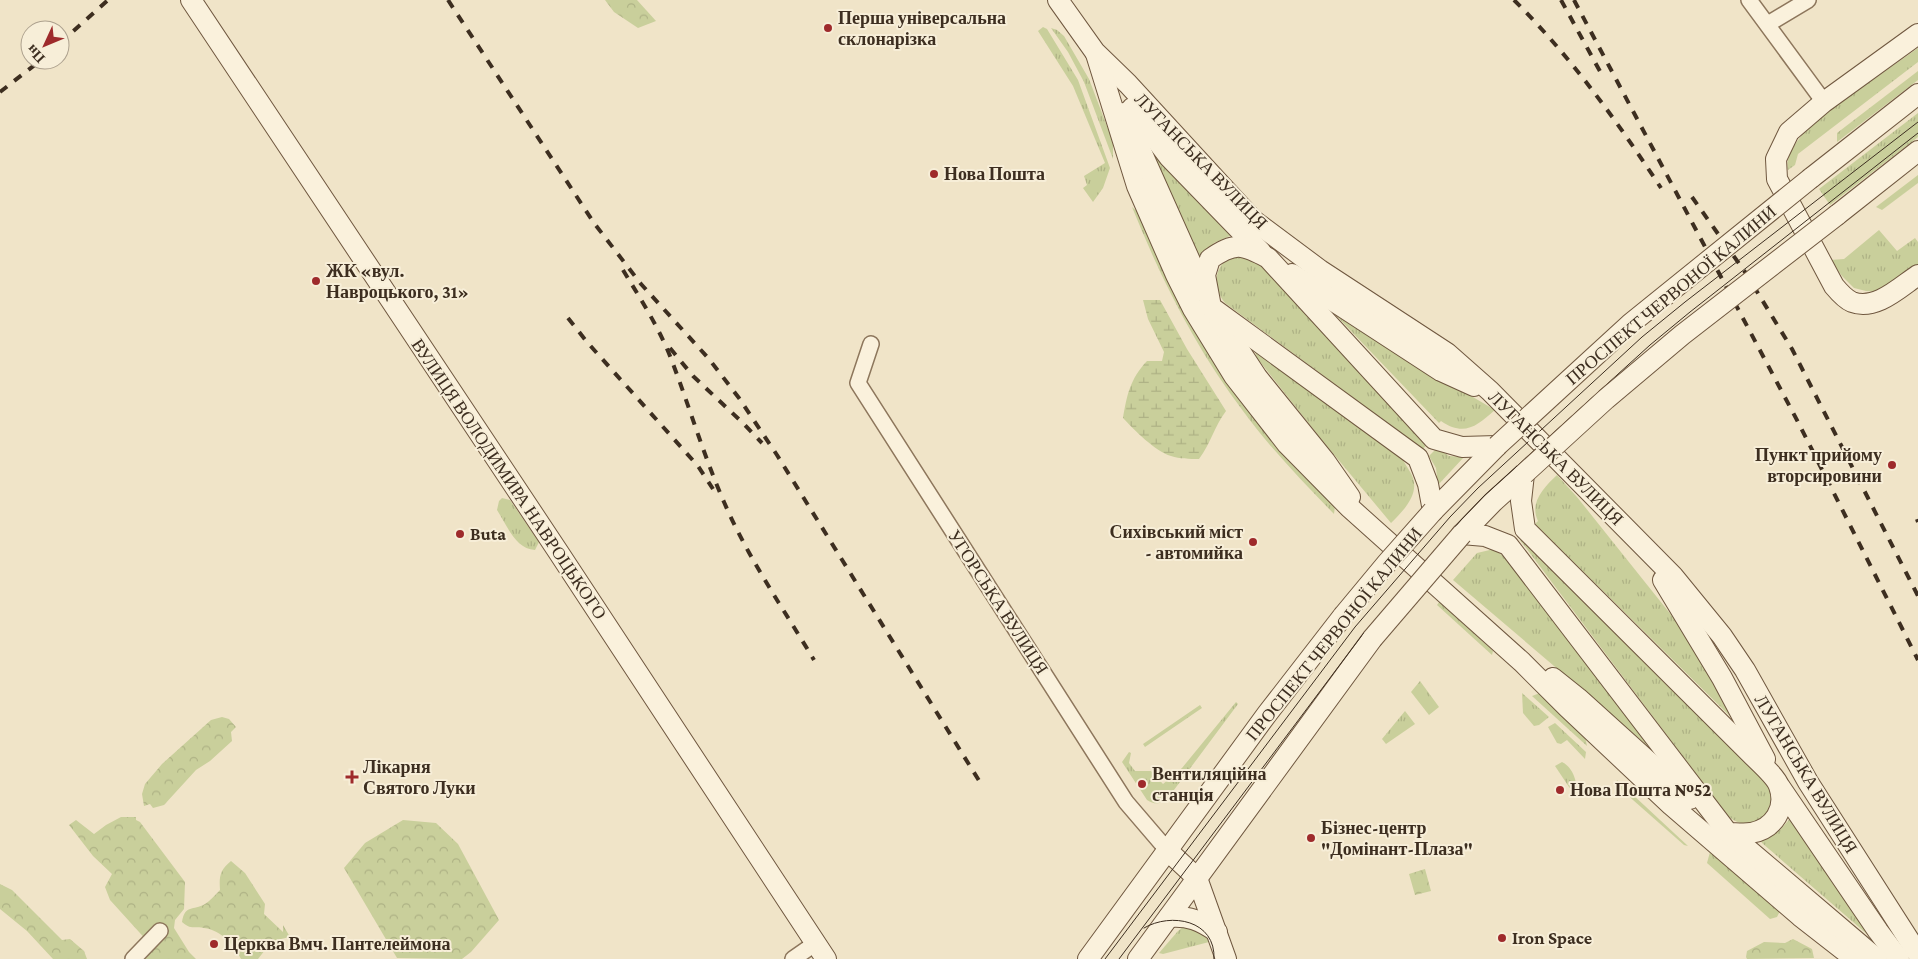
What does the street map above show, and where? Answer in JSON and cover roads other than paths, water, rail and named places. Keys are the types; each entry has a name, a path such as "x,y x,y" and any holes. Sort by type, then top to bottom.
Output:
{"main road":[{"name":"ВУЛИЦЯ ВОЛОДИМИРА НАВРОЦЬКОГО","path":"191,0 821,951"},
{"name":"ЛУГАНСЬКА ВУЛИЦЯ","path":"1058,0 1095,52 1134,91 1253,220 1320,270 1446,354 1490,391 1583,484 1640,545 1673,576 1722,636 1745,670 1808,782 1918,954"},
{"path":"1918,34 1824,102 1788,132 1776,159 1777,179 1834,286 1852,302 1869,304 1884,298 1918,275"},
{"name":"ЛУГАНСЬКА ВУЛИЦЯ","path":"1095,52 1136,186 1176,275 1193,309 1234,376 1260,412 1310,468 1364,520 1522,662 1588,728 1701,832 1800,916 1855,959"},
{"path":"1095,52 1139,120 1169,157 1268,258 1434,439 1462,447 1498,446"},
{"path":"1095,52 1211,307 1257,377 1325,461 1344,487 1364,520"},
{"name":"ПРОСПЕКТ ЧЕРВОНОЇ КАЛИНИ","path":"1088,959 1268,714 1343,616 1433,511 1498,446 1630,324 1918,94"},
{"name":"ПРОСПЕКТ ЧЕРВОНОЇ КАЛИНИ","path":"1138,959 1372,639 1462,534 1493,502 1669,345 1918,151"},
{"path":"1433,511 1428,484 1418,458 1211,307 1205,275 1210,259 1232,246 1243,246 1268,258 1441,371 1467,384 1490,391"},
{"path":"1524,474 1521,501 1525,529 1754,756 1779,785 1782,804 1776,819 1765,830 1750,834 1728,833"},
{"path":"1462,534 1485,536 1508,545 1728,833"},
{"path":"1640,545 1722,678 1779,785 1899,959"},
{"path":"1522,662 1551,677 1578,698 1728,833 1877,959"},
{"path":"1168,850 1196,878 1226,959"},
{"path":"1169,917 1187,917 1199,921 1217,932"}],"street":[{"path":"1749,0 1824,102"},
{"path":"1768,24 1808,0"},
{"name":"УГОРСЬКА ВУЛИЦЯ","path":"871,344 858,383 1126,802 1168,850"},
{"path":"133,959 160,931"},
{"path":"793,959 821,951"}],"tram line":[{"path":"1105,959 1355,627 1450,517 1478,488 1642,337 1918,122"},
{"path":"1119,959 1363,634 1484,496 1650,345 1918,133"},
{"path":"1144,928 1155,923 1167,921 1179,920 1190,923 1208,935 1213,946 1214,959"}],"railway":[{"path":"70,34 108,0"},
{"path":"448,0 594,223 641,284 709,359 739,398 777,455 983,787"},
{"path":"1514,0 1555,44 1592,90 1661,188"},
{"path":"1561,0 1602,75"},
{"path":"1574,0 1798,422 1918,660"},
{"path":"0,92 28,70"},
{"path":"1692,197 1745,272 1792,349 1918,596"},
{"path":"623,270 665,345 709,466 733,523 814,660"},
{"path":"568,318 587,342 698,466 713,489"},
{"path":"670,348 693,376 762,443"}],"place":[{"name":"Перша універсальна склонарізка","path":"828,28"},
{"name":"Нова Пошта","path":"934,174"},
{"name":"ЖК «вул. Навроцького, 31»","path":"316,281"},
{"name":"Пункт прийому вторсировини","path":"1892,465"},
{"name":"Buta","path":"460,534"},
{"name":"Сихівський міст - автомийка","path":"1253,542"},
{"name":"Лікарня Святого Луки","path":"352,777"},
{"name":"Вентиляційна станція","path":"1142,784"},
{"name":"Нова Пошта №52","path":"1560,790"},
{"name":"Бізнес-центр \"Домінант-Плаза\"","path":"1311,838"},
{"name":"Iron Space","path":"1502,938"},
{"name":"Церква Вмч. Пантелеймона","path":"214,944"}]}
